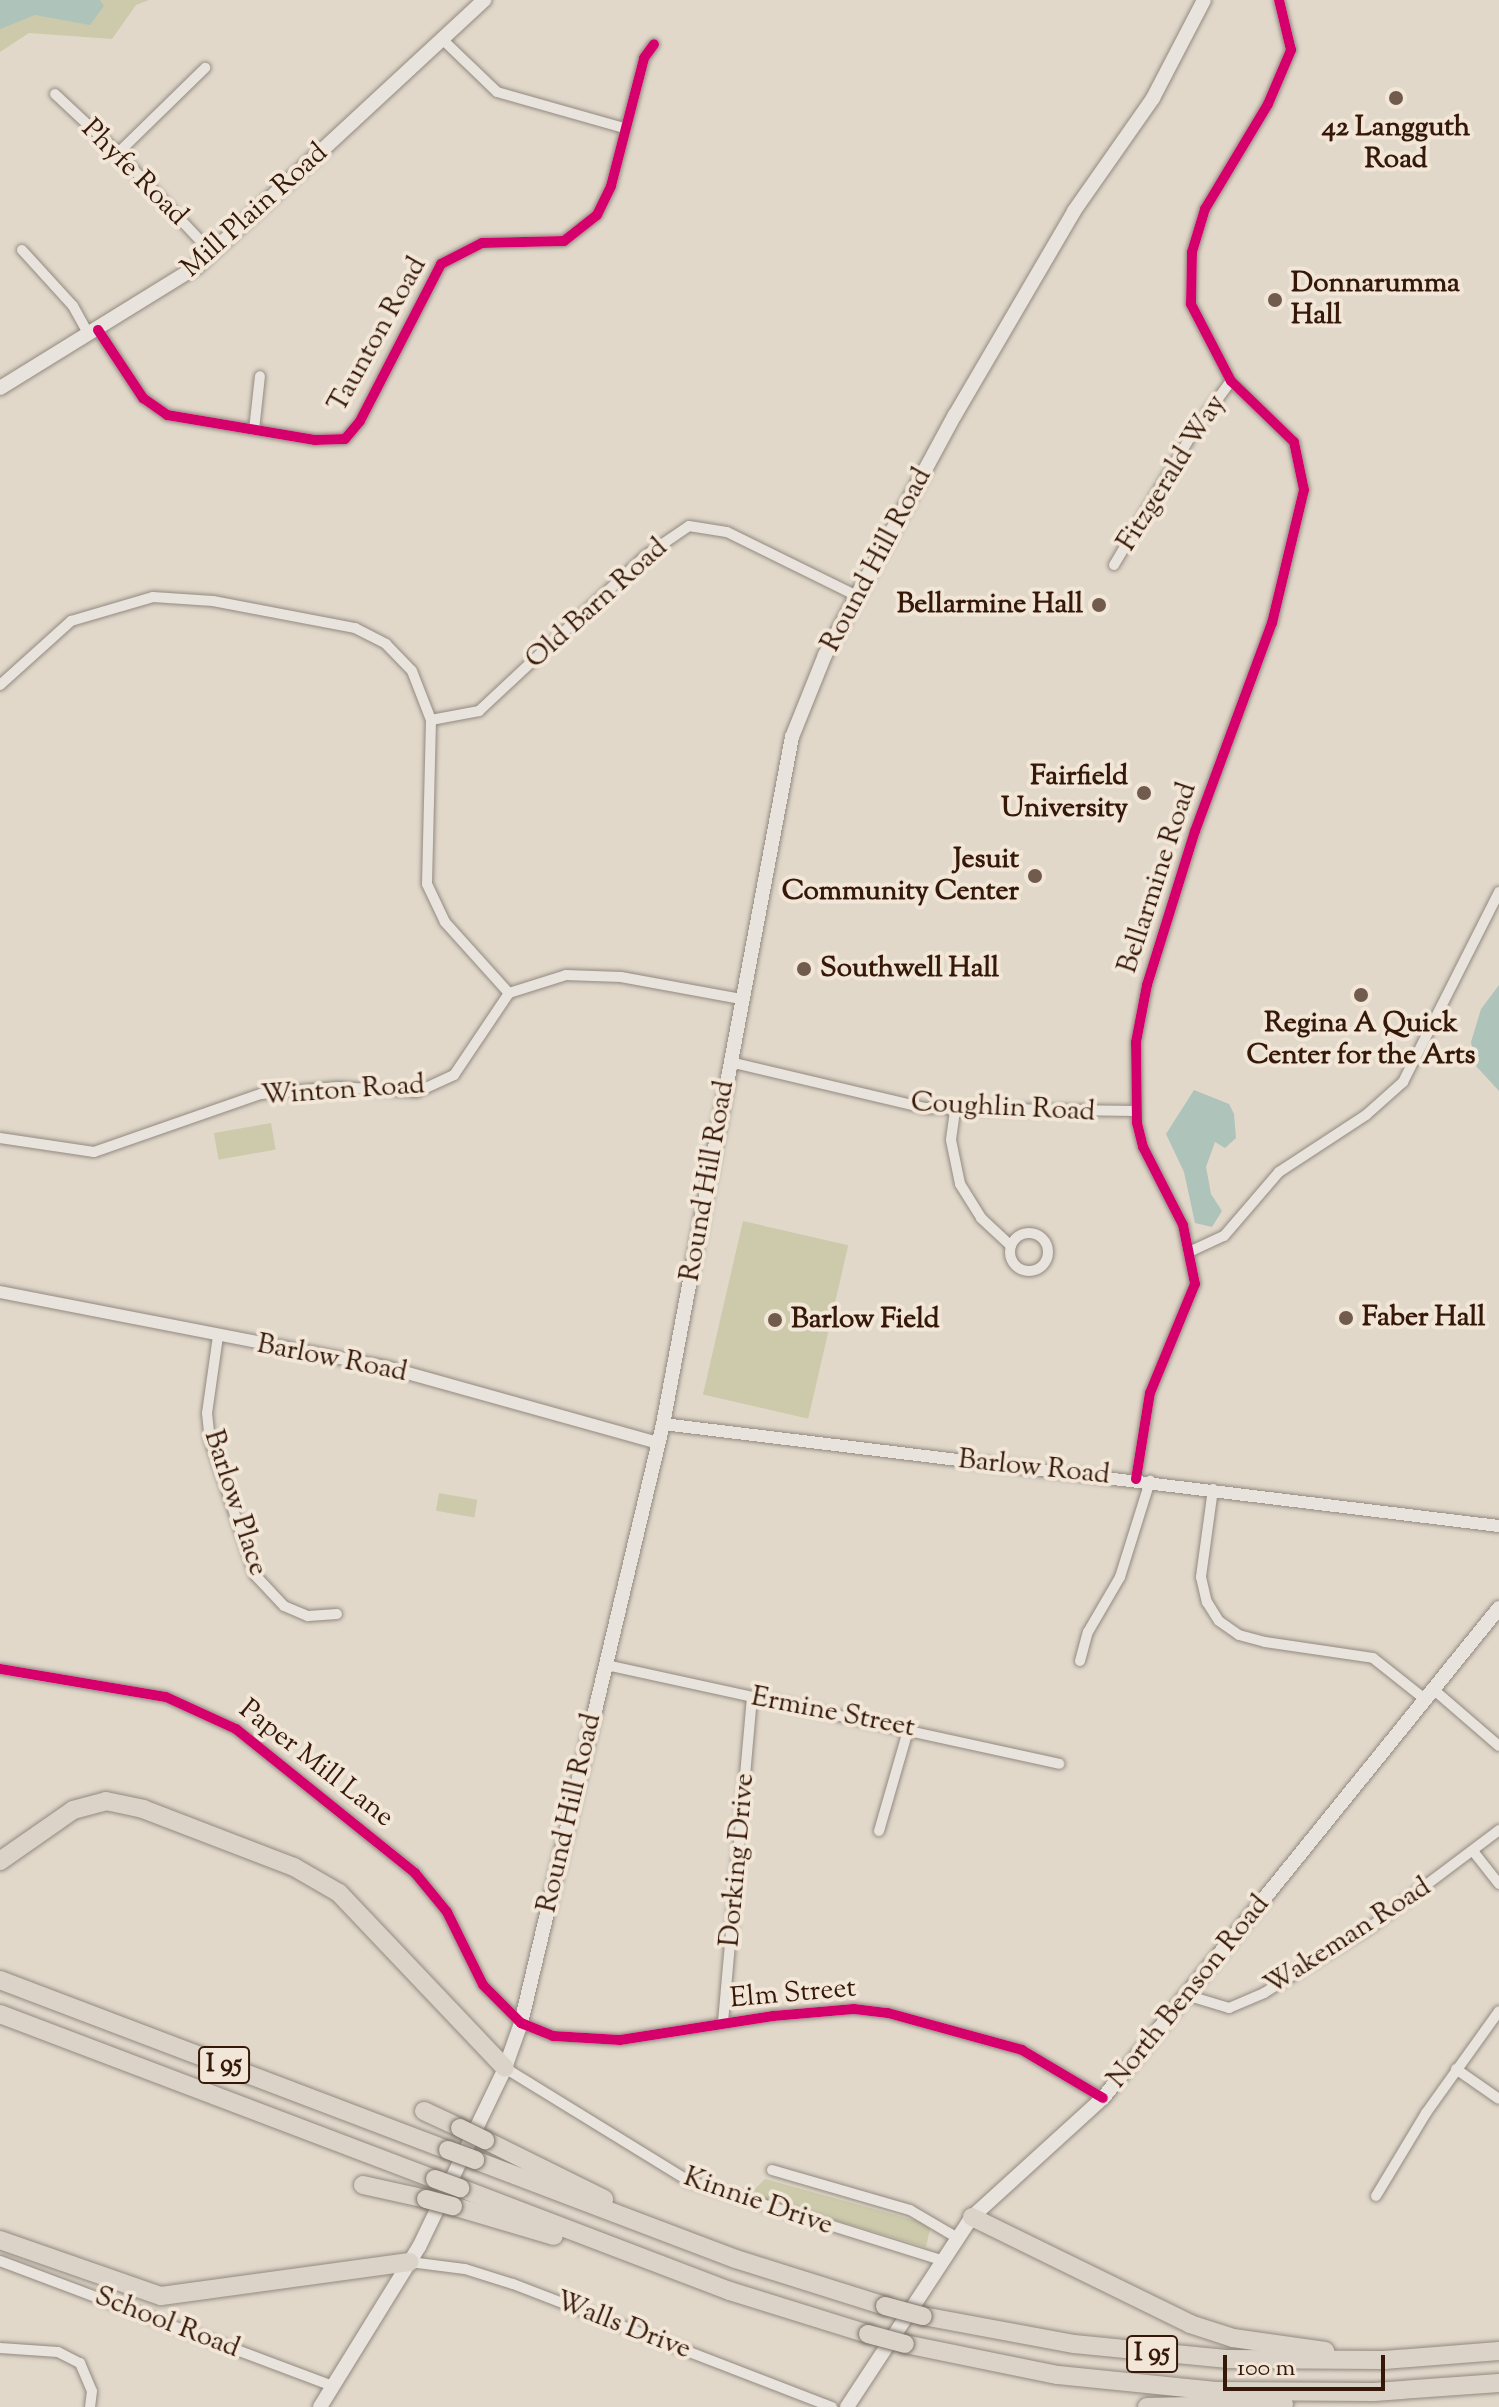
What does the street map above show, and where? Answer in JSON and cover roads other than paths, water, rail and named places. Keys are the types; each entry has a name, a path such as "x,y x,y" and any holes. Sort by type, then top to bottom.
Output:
{"highway":[{"path":"0,1861 73,1810 106,1801 143,1809 294,1867 339,1893 505,2068"},
{"name":"I 95","path":"0,1980 700,2246 923,2316 1035,2339 1150,2354 1267,2361 1384,2360 1499,2351"},
{"name":"I 95","path":"0,2014 692,2277 905,2344 1058,2375 1178,2388 1334,2393 1499,2383"},
{"path":"424,2111 700,2246"},
{"path":"363,2185 453,2206 692,2277"},
{"path":"972,2217 1211,2332 1384,2360"},
{"path":"0,2240 161,2296 410,2262"},
{"path":"1147,2407 1297,2403 1454,2388"}],"main road":[{"name":"Round Hill Road","path":"320,2407 410,2262 505,2068 521,2023 659,1443 792,737 825,655 1042,264 1153,98 1204,0"},
{"name":"Mill Plain Road","path":"0,388 94,332 212,253 479,2"},
{"name":"North Benson Road","path":"847,2407 972,2217 1103,2098 1499,1608"}],"street":[{"name":"Bellarmine Road","path":"1136,1479 1150,1393 1193,1295 1183,1225 1143,1147 1136,1111 1133,1067 1147,985 1195,831 1272,623 1304,490 1294,442 1231,381 1197,319 1190,276 1198,228 1268,104 1291,50 1279,0"},
{"path":"442,39 497,92 624,128"},
{"name":"Taunton Road","path":"22,250 73,306 143,398 160,412 328,442 348,436 441,264 469,246 497,241 554,244 577,234 607,199 644,58 654,44"},
{"path":"118,153 205,68"},
{"name":"Phyfe Road","path":"55,94 118,153 212,253"},
{"path":"254,430 260,376"},
{"name":"Fitzgerald Way","path":"1114,565 1192,434 1231,381"},
{"name":"Old Barn Road","path":"431,720 479,711 645,556 689,526 727,532 857,596"},
{"path":"0,685 49,638 97,610 153,597 213,601 355,628 386,644 412,671 431,720 427,884 445,922 509,993 537,982 590,974 741,999"},
{"path":"1189,1252 1224,1236 1279,1172 1366,1115 1403,1082 1499,892"},
{"name":"Winton Road","path":"0,1138 94,1152 261,1094 338,1087 417,1092 454,1075 509,993"},
{"name":"Coughlin Road","path":"730,1062 894,1102 955,1111 1136,1111"},
{"path":"955,1111 952,1153 960,1184 991,1231 1011,1246"},
{"name":"Barlow Road","path":"0,1292 386,1367 659,1443"},
{"name":"Barlow Place","path":"218,1336 207,1413 210,1440 255,1575 284,1606 308,1616 337,1614"},
{"name":"Barlow Road","path":"663,1424 1136,1479 1499,1526"},
{"path":"1080,1661 1088,1632 1120,1577 1150,1481"},
{"path":"1213,1489 1201,1577 1207,1602 1219,1621 1239,1635 1265,1642 1373,1658 1430,1694 1499,1746"},
{"name":"Ermine Street","path":"606,1665 752,1698 909,1727 1059,1764"},
{"name":"Paper Mill Lane","path":"0,1669 166,1697 236,1729 415,1873 447,1912 483,1985 521,2023"},
{"name":"Dorking Drive","path":"723,2022 752,1698"},
{"path":"879,1831 909,1727"},
{"name":"Wakeman Road","path":"1186,1995 1220,2008 1241,2005 1325,1958 1499,1830"},
{"path":"1473,1851 1499,1884"},
{"name":"Elm Street","path":"521,2023 553,2036 620,2040 673,2035 723,2022 854,2009 888,2013 1022,2050 1103,2098"},
{"path":"1376,2196 1456,2069 1499,2011"},
{"name":"Kinnie Drive","path":"505,2068 567,2110 701,2187 941,2260"},
{"path":"1456,2069 1499,2099"},
{"path":"772,2170 910,2210 956,2237"},
{"name":"School Road","path":"0,2261 333,2386"},
{"name":"Walls Drive","path":"410,2262 465,2269 513,2284 832,2407"},
{"path":"0,2348 58,2352 80,2363 92,2391 90,2407"}],"place":[{"name":"42 Langguth Road","path":"1396,98"},
{"name":"Donnarumma Hall","path":"1275,300"},
{"name":"Bellarmine Hall","path":"1099,605"},
{"name":"Fairfield University","path":"1144,793"},
{"name":"Jesuit Community Center","path":"1035,876"},
{"name":"Southwell Hall","path":"804,969"},
{"name":"Regina A Quick Center for the Arts","path":"1361,995"},
{"name":"Faber Hall","path":"1346,1318"},
{"name":"Barlow Field","path":"775,1320"}]}
